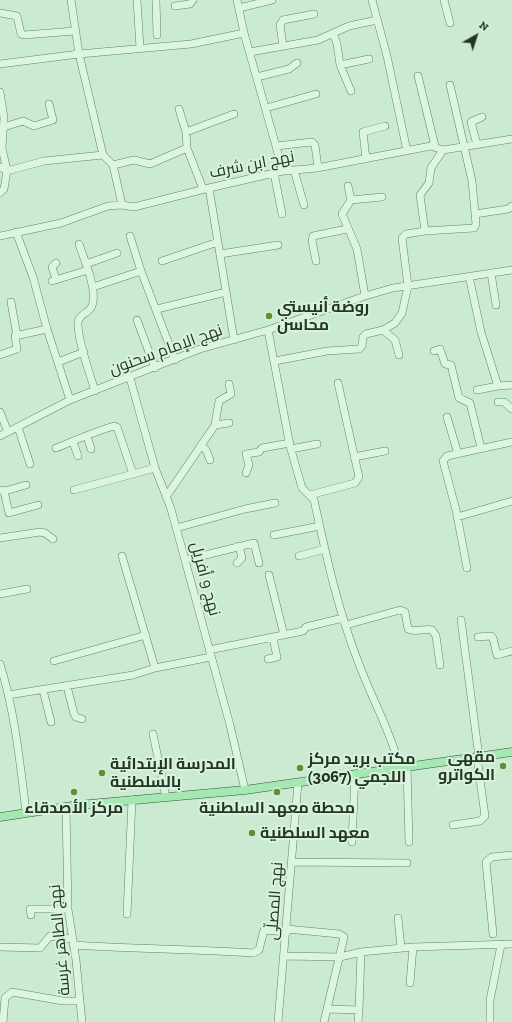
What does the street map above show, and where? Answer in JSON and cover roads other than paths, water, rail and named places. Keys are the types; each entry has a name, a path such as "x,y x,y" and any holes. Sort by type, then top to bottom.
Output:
{"main road":[{"path":"0,817 66,807 245,790 512,752"}],"street":[{"path":"71,0 79,54 103,155 112,165 122,205"},
{"path":"137,0 140,48"},
{"path":"156,0 157,35"},
{"path":"175,6 190,4 193,0"},
{"path":"237,0 244,33 258,77 283,171"},
{"path":"239,8 272,0"},
{"path":"372,0 387,56 407,151"},
{"path":"444,0 450,24"},
{"path":"0,13 17,16 21,34 24,35 75,31"},
{"path":"283,46 280,24 283,20 314,14"},
{"path":"250,52 318,40 349,26 377,20"},
{"path":"0,64 79,54 191,44 244,33"},
{"path":"333,33 338,44 340,65 352,91"},
{"path":"340,65 369,59"},
{"path":"258,77 289,69 297,63"},
{"path":"418,76 435,146 443,150 512,139"},
{"path":"275,361 328,351 359,349 362,346 363,337 366,334 383,330 395,323 402,313 408,286 402,238 406,234 425,231 474,228 476,224 472,181 463,148 450,85"},
{"path":"0,92 4,127 2,148 4,189 0,193"},
{"path":"266,108 316,94"},
{"path":"4,127 23,121 34,126 53,120 49,104"},
{"path":"179,109 186,132 187,148 206,188 218,242 234,340"},
{"path":"186,132 234,114"},
{"path":"477,145 471,122 482,117"},
{"path":"366,159 363,132 385,126"},
{"path":"276,146 312,142 315,145 318,168"},
{"name":"نهج ابن شرف","path":"0,236 61,223 108,206 122,205 134,207 206,188 283,171 318,168 435,146"},
{"path":"112,165 134,160 150,164 187,148"},
{"path":"425,231 420,195 429,182 432,168 443,150"},
{"path":"3,169 44,161 103,155"},
{"path":"294,170 304,204"},
{"path":"274,173 282,214"},
{"path":"348,186 351,200 342,214 347,229 357,249 365,296"},
{"path":"351,200 382,197"},
{"path":"475,214 512,206"},
{"path":"316,261 312,241 313,236 347,229"},
{"path":"16,232 33,277 47,329 70,400"},
{"path":"130,236 141,271 175,360"},
{"path":"162,261 218,242"},
{"path":"79,244 93,287 91,308 82,315 78,322 84,352 95,391"},
{"path":"220,254 278,245"},
{"path":"56,263 52,267 54,280 117,253"},
{"name":"نهج الإمام سحنون","path":"0,436 70,400 130,378 200,349 268,330 365,296 408,286 512,270"},
{"path":"93,287 141,271"},
{"path":"491,273 496,305"},
{"path":"469,276 481,332 498,386"},
{"path":"156,309 226,292"},
{"path":"11,302 18,336"},
{"path":"137,320 154,368"},
{"path":"0,355 17,349 15,336 47,329"},
{"path":"268,330 290,446 302,488 314,500 325,550 359,665 404,768 408,842"},
{"path":"383,330 395,340 399,355"},
{"path":"434,351 440,349 442,365 451,365 459,398 470,403 480,448"},
{"path":"58,362 84,352"},
{"name":"نهج 9 أفريل","path":"130,378 155,468 166,497 185,560 230,725 245,790"},
{"path":"310,495 355,483 359,477 338,383"},
{"path":"166,497 215,425 219,401 231,394 229,384"},
{"path":"477,390 512,385"},
{"path":"498,402 504,402 512,409"},
{"path":"0,412 8,432"},
{"path":"447,417 458,454"},
{"path":"215,425 229,423"},
{"path":"56,448 73,442 90,433 114,426 117,427 133,474"},
{"path":"18,427 30,464"},
{"path":"86,436 91,449"},
{"path":"73,442 78,456"},
{"path":"467,568 457,517 443,461 447,456 512,442"},
{"path":"246,473 248,465 246,454 259,452 262,448 317,444"},
{"path":"201,445 206,450 210,460"},
{"path":"354,457 385,451"},
{"path":"74,490 155,468"},
{"path":"26,486 2,490 9,513 38,505"},
{"path":"457,517 512,501"},
{"path":"176,528 245,509 275,503"},
{"path":"274,536 320,526"},
{"path":"0,538 40,532 45,533 53,539"},
{"path":"185,560 254,543 259,563"},
{"path":"237,563 242,558 239,546"},
{"path":"299,556 325,550"},
{"path":"122,556 155,668"},
{"path":"269,575 284,636"},
{"path":"0,594 27,589"},
{"path":"8,695 133,675 155,668 303,631 306,627 400,610 405,612 408,629 412,631 432,630 436,636 440,665"},
{"path":"453,825 480,821 484,816 461,620"},
{"path":"54,661 146,636"},
{"path":"478,637 491,636 493,638 497,655 512,651"},
{"path":"268,659 277,657 273,638"},
{"path":"0,666 8,695 17,742 26,812"},
{"path":"67,686 74,714 76,717 82,718"},
{"path":"43,690 50,722"},
{"path":"153,734 166,797"},
{"path":"352,842 355,774"},
{"name":"نهج المصلّى","path":"278,1022 285,956 298,783"},
{"path":"127,914 132,800"},
{"name":"نهج الطاهر غرسة","path":"66,807 68,910 82,1022"},
{"path":"493,934 486,862 492,857 512,855"},
{"path":"292,862 407,863"},
{"path":"31,915 30,909 68,910"},
{"path":"398,918 401,948"},
{"path":"0,947 40,948 50,936 72,942 155,950 208,950 253,953 259,950 264,930 287,930 339,934 344,937 324,1022"},
{"path":"285,956 340,957 361,952 413,947 479,944 501,946 512,944"},
{"path":"490,1022 490,1000 501,946"},
{"path":"410,983 413,947"},
{"path":"358,1022 361,952"},
{"path":"4,1022 5,998 12,992 63,1001 79,1001"},
{"path":"327,1009 359,1010"}],"place":[{"name":"روضة أنيستي محاسن","path":"269,316"},
{"name":"مقهى الكواترو","path":"503,766"},
{"name":"مكتب بريد مركز اللجمي (3067)","path":"300,768"},
{"name":"المدرسة الإبتدائية بالسلطنية","path":"102,773"},
{"name":"مركز الأصدقاء","path":"74,792"},
{"name":"محطة معهد السلطنية","path":"277,792"},
{"name":"معهد السلطنية","path":"252,833"}]}
